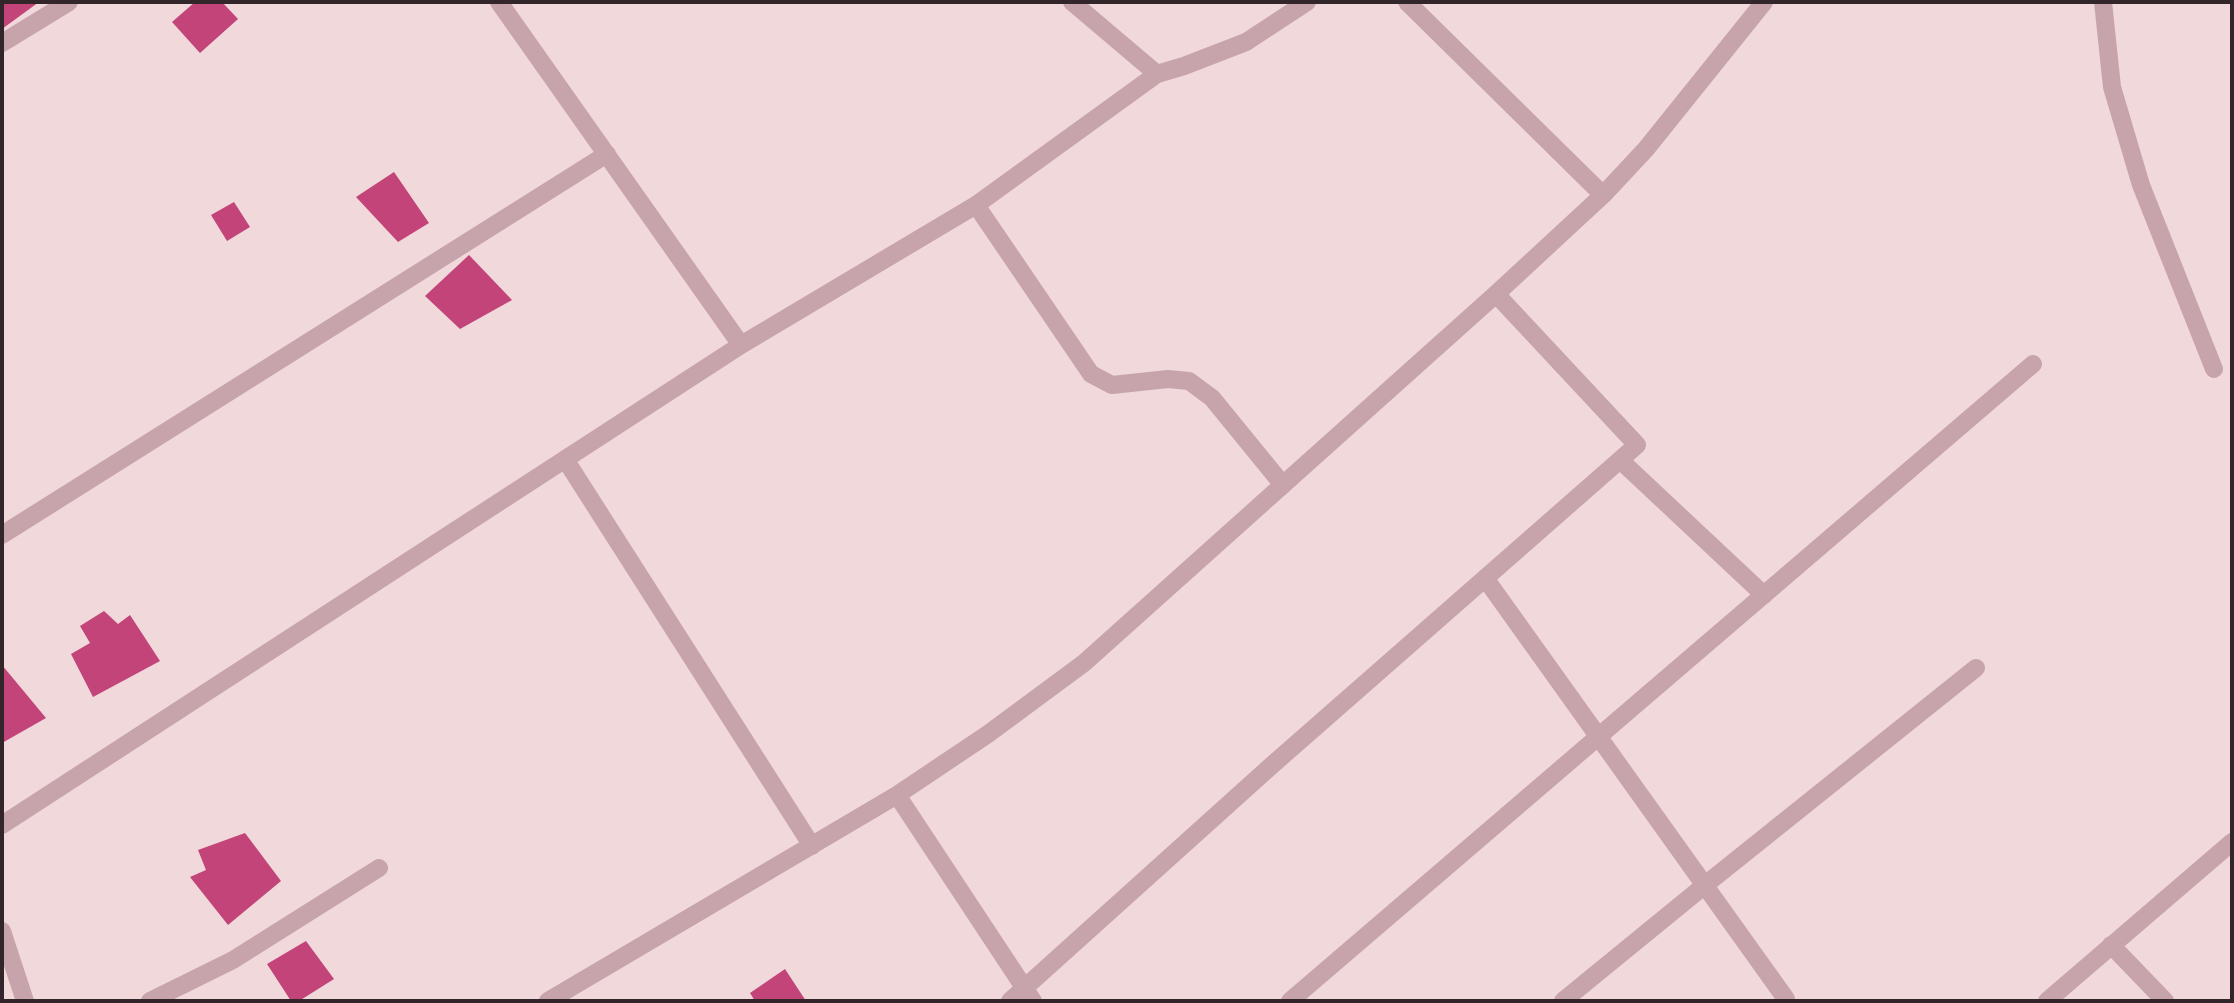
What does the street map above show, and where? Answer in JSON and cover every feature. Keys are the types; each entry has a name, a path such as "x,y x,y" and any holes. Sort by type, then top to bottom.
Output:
{"street":[{"path":"2,43 69,2"},
{"path":"499,2 741,345"},
{"path":"1072,2 1157,74"},
{"path":"2,825 741,345 976,205 1157,74 1247,42 1307,2"},
{"path":"1407,2 1603,195"},
{"path":"548,1001 897,795 988,734 1084,663 1603,195 1646,149 1764,2"},
{"path":"2103,2 2112,87 2141,185 2214,369"},
{"path":"2,535 607,154"},
{"path":"976,205 1091,374 1112,385 1168,379 1189,382 1212,398 1283,485"},
{"path":"1010,1001 1029,995 1270,766 1637,444 1496,294"},
{"path":"1290,1001 2033,364"},
{"path":"565,459 812,846"},
{"path":"1620,460 1764,594"},
{"path":"1485,578 1787,999 1784,1001"},
{"path":"1563,1001 1976,668"},
{"path":"897,795 1029,995"},
{"path":"2047,1001 2110,944 2232,842"},
{"path":"150,1001 233,960 379,868"},
{"path":"2,931 25,1001"},
{"path":"2110,944 2165,1001"}],"building":[{"path":"2,2 39,2 2,29"},
{"path":"195,2 222,2 238,19 200,53 172,22"},
{"path":"394,172 429,223 398,242 356,197"},
{"path":"234,202 250,227 227,241 211,215"},
{"path":"469,255 512,300 460,329 425,296"},
{"path":"104,611 118,624 130,615 160,661 93,697 71,654 90,643 80,626"},
{"path":"2,665 46,718 2,743"},
{"path":"245,833 281,881 228,925 190,877 206,870 198,850"},
{"path":"306,941 334,979 299,1001 291,1001 267,964"},
{"path":"785,969 806,1001 755,1001 750,993"}]}
